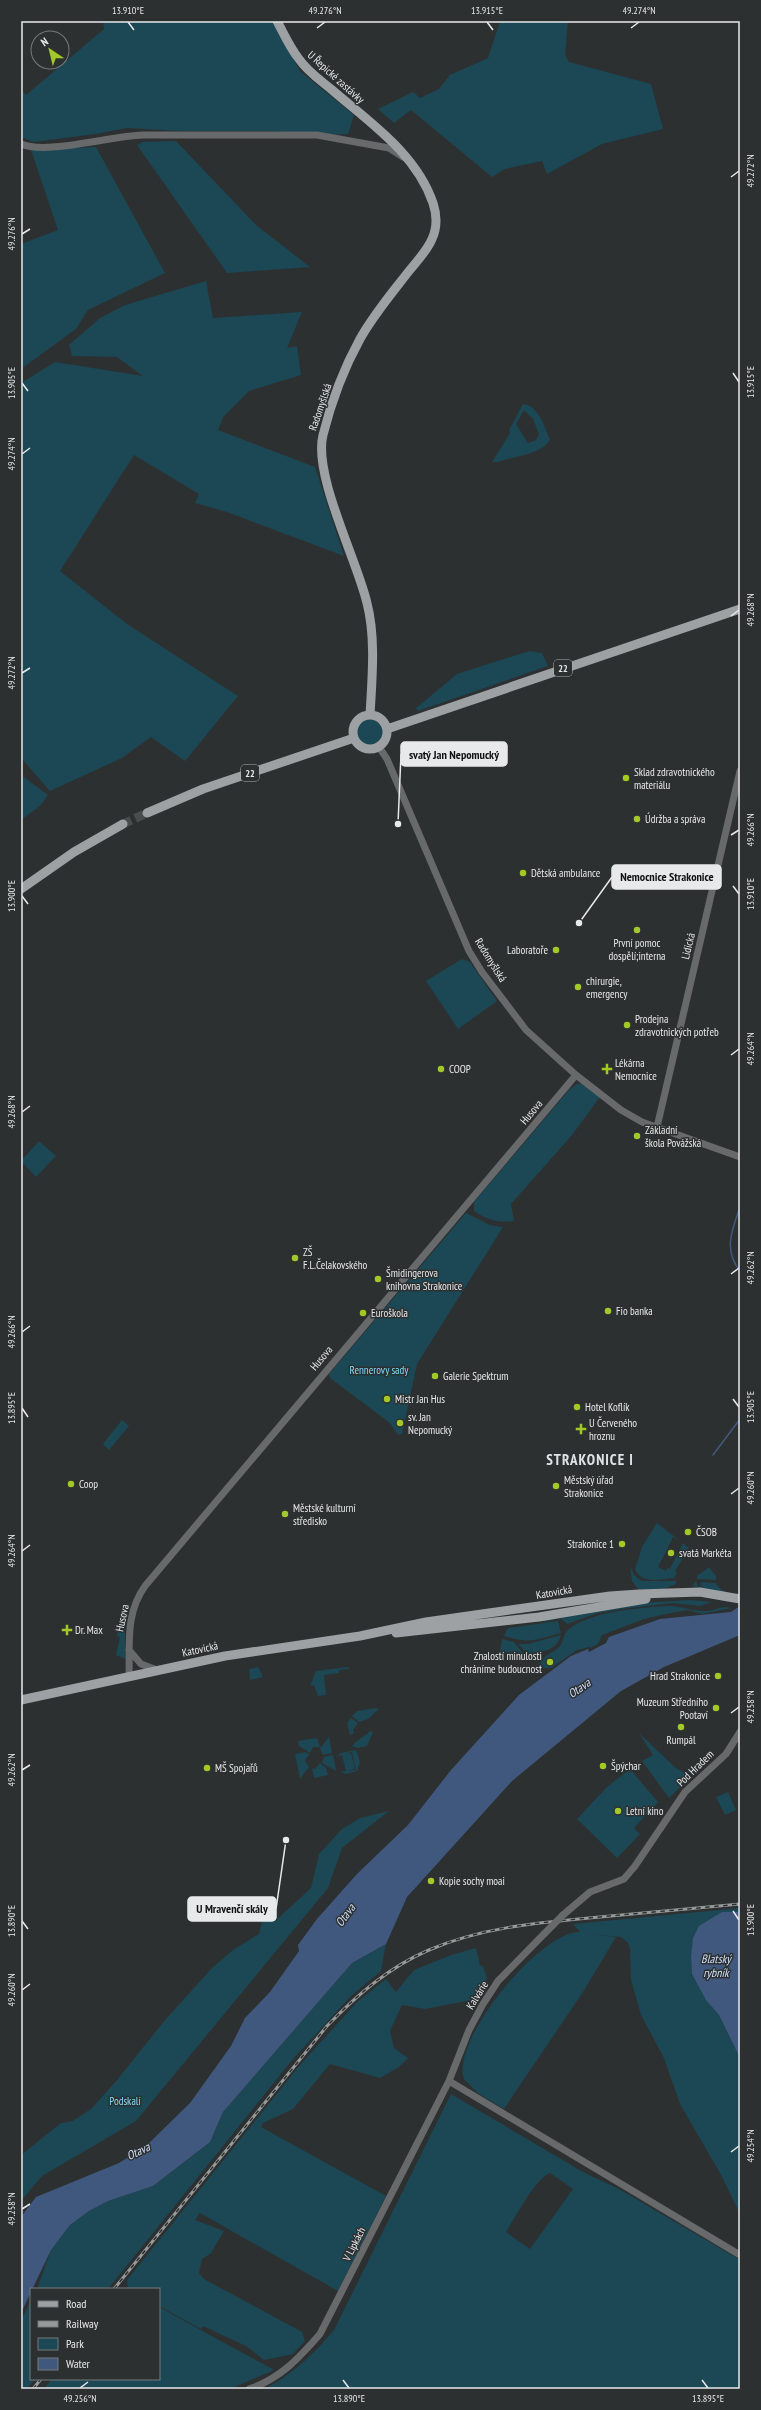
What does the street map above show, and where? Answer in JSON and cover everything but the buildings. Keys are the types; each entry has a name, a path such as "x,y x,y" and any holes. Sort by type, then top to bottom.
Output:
{"main road":[{"name":"U Řepické zastávky","path":"277,21 292,49 306,68 392,140"},
{"name":"Radomyšlská","path":"370,715 371,629 368,605 325,478 321,449 322,438 334,403 360,340 376,314 429,246 433,236 436,220 433,204 410,161 392,140"},
{"name":"22","path":"387,729 740,609"},
{"path":"370,715 379,717 387,729 385,741 379,747 365,748 354,738 353,730 356,722 362,717 370,715"},
{"name":"22","path":"147,813 203,789 354,738"},
{"path":"21,890 74,852 123,824"},
{"name":"Katovická","path":"21,1700 240,1653 386,1632 430,1621 610,1596 688,1592 724,1598"},
{"path":"724,1598 740,1600"},
{"path":"724,1598 740,1605"}],"street":[{"path":"21,144 32,147 52,147 125,135 317,135 389,148 410,161"},
{"name":"Radomyšlská","path":"379,747 393,773 474,961 526,1030 576,1075 621,1110 657,1127 740,1157"},
{"name":"Lidická","path":"657,1127 740,771"},
{"name":"Husova","path":"129,1676 129,1650 132,1614 146,1586 576,1075"},
{"path":"129,1650 141,1664 157,1670"},
{"name":"Pod Hradem","path":"544,1934 563,1915 590,1892 624,1879 635,1866 685,1792 726,1754 740,1732"},
{"name":"Kalvárie","path":"449,2081 469,2030 483,2004 498,1981 544,1934"},
{"path":"449,2081 740,2255"},
{"name":"V Lipkách","path":"249,2389 280,2375 298,2360 320,2334 449,2081"}],"green space":[{"path":"103,21 273,21 300,71 354,115 348,134 317,135 274,131 182,131 127,128 96,134 33,142 21,137 21,88 26,95 56,70 70,70 70,58 104,29"},
{"path":"500,21 568,21 565,55 569,62 651,84 663,129 602,144 547,174 542,161 505,169 492,177 411,110 394,123 378,109 413,92 420,98 439,89 450,75 488,58"},
{"path":"176,141 256,225 310,267 227,273 137,145 143,142"},
{"path":"96,147 165,273 88,310 76,329 21,369 21,244 58,230 31,150"},
{"path":"206,281 213,318 302,312 287,348 297,346 301,375 249,391 223,417 218,430 315,467 344,556 227,512 195,503 199,494 134,455 60,571 127,624 238,696 185,761 151,737 122,758 50,791 21,758 21,383 55,362 143,376 117,357 72,356 69,345 100,318 125,305"},
{"path":"523,404 529,405 537,412 550,439 546,444 534,452 498,462 492,462 510,433 509,430","holes":["524,410 533,419 539,434 536,440 528,443 516,424"]},
{"path":"529,651 542,653 548,666 418,711 416,708 457,674"},
{"path":"370,719 379,723 383,732 379,741 370,745 361,741 357,732 361,723"},
{"path":"21,775 48,795 40,806 21,820"},
{"path":"462,959 470,962 497,1001 458,1029 426,981"},
{"path":"577,1084 582,1084 600,1097 572,1135 511,1204 514,1221 503,1222 493,1220 483,1217 474,1211 474,1202 569,1090"},
{"path":"39,1141 56,1156 36,1177 21,1161"},
{"name":"Rennerovy sady","path":"466,1213 490,1225 503,1227 417,1364 402,1434 398,1435 390,1423 330,1378 329,1374"},
{"path":"122,1420 129,1426 109,1450 103,1444"},
{"path":"657,1523 681,1542 673,1537 658,1567 666,1571 667,1568 670,1569 683,1543 689,1548 675,1571 677,1573 674,1578 652,1580 642,1577 635,1569 642,1547"},
{"path":"630,1566 634,1575 642,1581 676,1581 676,1584 662,1590 638,1589 632,1581"},
{"path":"709,1567 716,1576 716,1580 697,1579 697,1576"},
{"path":"696,1581 698,1587 700,1587 699,1584 703,1588 700,1582 715,1583 722,1590 730,1594 692,1586"},
{"path":"690,1600 712,1602 700,1606 672,1603 621,1609 598,1613 567,1624 560,1618 543,1622 548,1618 639,1603"},
{"path":"676,1606 704,1611 724,1607 732,1608 702,1614 688,1610 644,1619 602,1635 598,1644 590,1648 577,1650 551,1668 543,1668 540,1664 547,1655 560,1646 566,1632 577,1624 615,1612"},
{"path":"123,1611 125,1616 125,1659 116,1655 120,1637 117,1636 118,1631 121,1632 124,1618 121,1617"},
{"path":"558,1621 561,1633 545,1638 521,1640 504,1636 508,1628"},
{"path":"561,1635 556,1645 543,1652 527,1653 518,1644 528,1644"},
{"path":"502,1639 514,1642 523,1653 500,1652"},
{"path":"258,1667 263,1677 250,1680 249,1669"},
{"path":"348,1667 349,1669 339,1670 339,1673 324,1675 326,1695 318,1696 314,1685 310,1686 316,1671"},
{"path":"376,1708 379,1709 368,1719 359,1722 352,1716 357,1711"},
{"path":"351,1718 358,1723 353,1730 354,1733 350,1735 347,1723"},
{"path":"370,1731 373,1732 367,1746 357,1748 352,1746 356,1742"},
{"path":"639,1733 677,1769 692,1775 669,1798 642,1761 653,1755"},
{"path":"329,1737 332,1753 323,1755 320,1748"},
{"path":"317,1738 320,1747 313,1747 310,1753 299,1746 298,1741"},
{"path":"356,1750 360,1762 357,1771 346,1774 340,1772 346,1771 342,1755 336,1757 341,1753","holes":["352,1752 356,1770 346,1771 355,1769 351,1753 343,1755"]},
{"path":"305,1752 309,1754 305,1761 309,1767 300,1779 295,1754"},
{"path":"333,1755 336,1771 322,1763 324,1757"},
{"path":"320,1763 326,1768 328,1775 314,1778 312,1768 315,1769"},
{"path":"630,1769 658,1802 634,1828 640,1834 617,1858 577,1819 607,1787"},
{"path":"728,1792 736,1810 725,1815 716,1797"},
{"name":"Podskalí","path":"389,1811 342,1848 328,1888 136,2121 42,2176 21,2201 21,2155 61,2123 73,2121 92,2108 117,2080 165,2020 212,1968 233,1950 259,1934 266,1905 274,1922 311,1888 319,1854 342,1829 360,1818"},
{"path":"740,1908 740,1912 722,1912 691,1957 692,1974 712,2007 719,2015 740,2058 740,2214 720,2173 680,2104 664,2058 641,2015 631,1980 630,1949 628,1943 621,1937 589,1934 616,1937 583,1992 504,2109 479,2094 464,2079 463,2062 471,2040 484,2015 502,1990 522,1968 543,1949 563,1936 580,1932 573,1924"},
{"path":"386,1944 381,1971 351,1996 293,2059 109,2288 37,2288 51,2250 70,2225 89,2211 108,2201 153,2186 210,2142 223,2112 352,1963"},
{"path":"476,1948 480,1965 483,1966 487,1978 477,1999 425,2009 402,2005 390,2031 394,2048 408,2058 399,2067 380,2078 330,2064 293,2109 263,2123 261,2127 386,2196 338,2291 200,2213 195,2220 224,2231 211,2253 202,2259 199,2273 204,2279 302,2332 305,2341 293,2354 264,2360 246,2346 203,2326 201,2329 160,2307 160,2288 128,2288 127,2280 300,2065 357,2002 386,1979 396,1992 414,1970 451,1955"},
{"path":"451,2094 583,2172 619,2189 740,2260 740,2389 264,2389 293,2371 319,2347 334,2330","holes":["550,2173 573,2189 530,2249 506,2232 532,2191 538,2183"]},
{"path":"30,2303 30,2380 34,2380 27,2389 21,2389 21,2320"},
{"path":"160,2308 274,2370 230,2389 44,2389 51,2380 160,2380"}],"water":[{"name":"Otava","path":"740,1606 740,1635 664,1667 621,1691 512,1781 407,1897 386,1944 352,1963 223,2112 210,2142 153,2186 108,2201 89,2211 70,2225 51,2250 33,2288 30,2288 30,2294 21,2313 21,2217 36,2197 119,2163 145,2147 190,2103 231,2046 245,2018 270,1992 299,1951 298,1945 317,1919 357,1874 408,1825 451,1770 519,1695 571,1656 588,1649 589,1652 606,1643 609,1637 660,1619 731,1612"},
{"name":"Blatský rybník","path":"722,1912 740,1912 740,2058 719,2015 706,2000 692,1974 691,1957 693,1938 699,1926"}],"waterway":[{"path":"740,1207 732,1232 730,1248 735,1263 740,1271"},
{"path":"713,1455 740,1419"}],"tunnel":[{"path":"123,824 147,813"}],"railway":[{"path":"115,2288 327,2026 350,2003 387,1973 400,1965 429,1950 468,1936 508,1928 568,1920 740,1904"},
{"path":"33,2389 40,2380"}],"place":[{"name":"Sklad zdravotnického materiálu","path":"626,778"},
{"name":"Údržba a správa","path":"637,819"},
{"name":"svatý Jan Nepomucký","path":"398,824"},
{"name":"Dětská ambulance","path":"523,873"},
{"name":"Nemocnice Strakonice","path":"579,923"},
{"name":"První pomoc dospělí;interna","path":"637,930"},
{"name":"Laboratoře","path":"556,950"},
{"name":"chirurgie, emergency","path":"578,987"},
{"name":"Prodejna zdravotnických potřeb","path":"627,1025"},
{"name":"COOP","path":"441,1069"},
{"name":"Lékárna Nemocnice","path":"607,1069"},
{"name":"Základní škola Povážská","path":"637,1136"},
{"name":"ZŠ F.L.Čelakovského","path":"295,1258"},
{"name":"Šmidingerova knihovna Strakonice","path":"378,1279"},
{"name":"Fio banka","path":"608,1311"},
{"name":"Euroškola","path":"363,1313"},
{"name":"Galerie Spektrum","path":"435,1376"},
{"name":"Mistr Jan Hus","path":"387,1399"},
{"name":"Hotel Koflík","path":"577,1407"},
{"name":"sv. Jan Nepomucký","path":"400,1423"},
{"name":"U Červeného hroznu","path":"581,1429"},
{"name":"Coop","path":"71,1484"},
{"name":"Městský úřad Strakonice","path":"556,1486"},
{"name":"Městské kulturní středisko","path":"285,1514"},
{"name":"ČSOB","path":"688,1532"},
{"name":"Strakonice 1","path":"622,1544"},
{"name":"svatá Markéta","path":"671,1553"},
{"name":"Dr. Max","path":"67,1630"},
{"name":"Znalostí minulosti chráníme budoucnost","path":"550,1662"},
{"name":"Hrad Strakonice","path":"718,1676"},
{"name":"Muzeum Středního Pootaví","path":"716,1708"},
{"name":"Rumpál","path":"681,1727"},
{"name":"Špýchar","path":"603,1766"},
{"name":"MŠ Spojařů","path":"207,1768"},
{"name":"Letní kino","path":"618,1811"},
{"name":"U Mravenčí skály","path":"286,1840"},
{"name":"Kopie sochy moai","path":"431,1881"}],"district":[{"name":"STRAKONICE I","path":"590,1459"}]}
